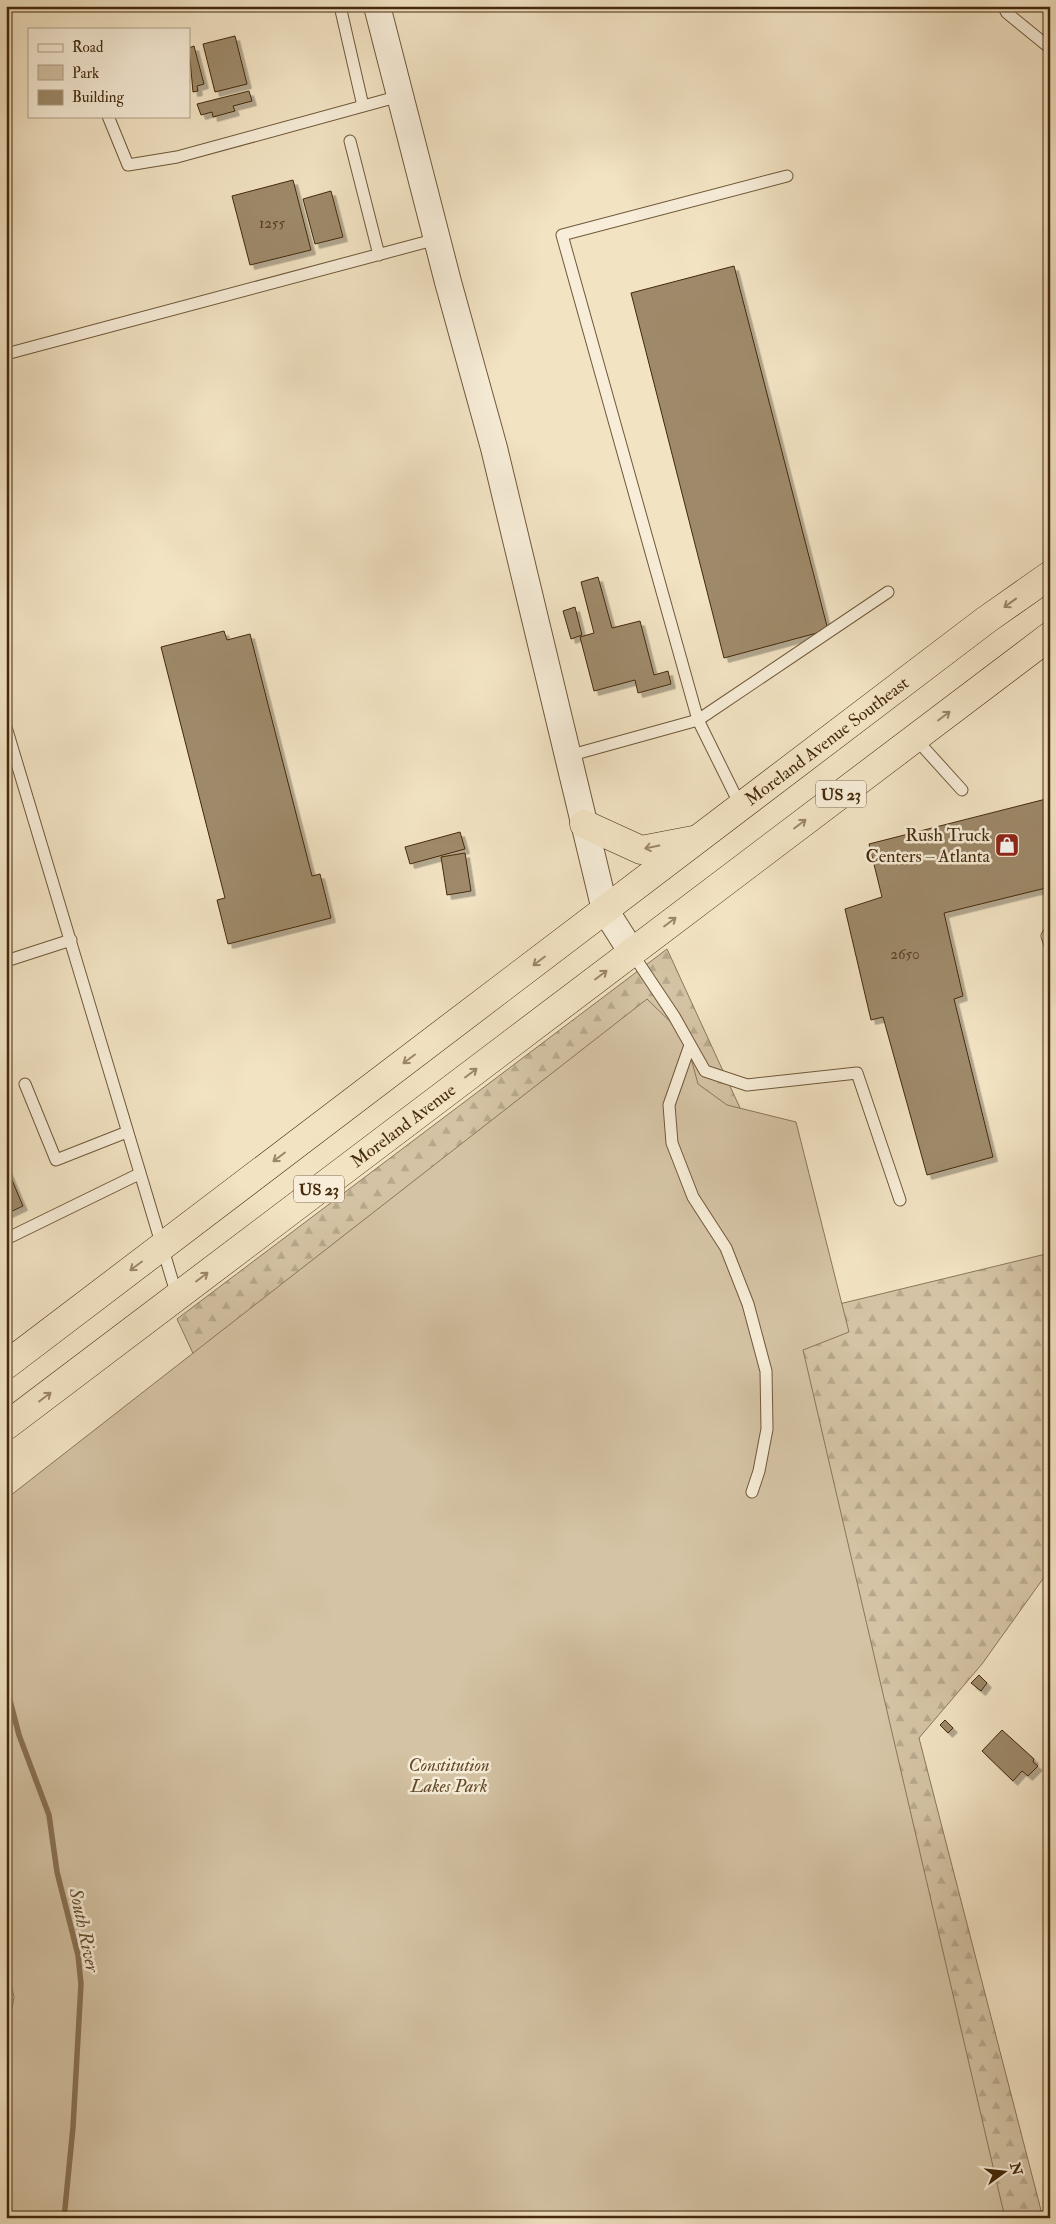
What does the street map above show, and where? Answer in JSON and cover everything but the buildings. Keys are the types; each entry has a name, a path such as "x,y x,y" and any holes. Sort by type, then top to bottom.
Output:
{"highway":[{"name":"Moreland Avenue Southeast","path":"605,910 986,620 1050,575"},
{"name":"US 23","path":"632,951 1050,636"},
{"path":"584,824 641,850 700,838"},
{"name":"US 23","path":"6,1365 605,910"},
{"name":"Moreland Avenue","path":"6,1426 632,951"}],"street":[{"path":"377,6 436,239 494,448 605,910 632,951"}],"lane":[{"path":"340,6 363,106"},
{"path":"1004,6 1007,13 1050,48"},
{"path":"109,118 128,165 177,157 400,96"},
{"path":"350,141 379,255"},
{"path":"741,807 698,720 562,235 787,176"},
{"path":"6,354 436,239"},
{"path":"568,756 698,720 888,592"},
{"path":"6,727 177,1296"},
{"path":"915,738 962,790"},
{"path":"6,961 71,940"},
{"path":"632,951 674,1016 705,1071 747,1085 857,1073 900,1200"},
{"path":"690,1045 669,1105 672,1142 693,1197 726,1248 748,1304 766,1370 767,1429 759,1471 752,1492"},
{"path":"25,1084 56,1160 127,1132"},
{"path":"6,1239 139,1174"}],"green space":[{"name":"Constitution Lakes Park","path":"667,949 831,1306 1050,1253 1050,1569 982,1664 919,1738 1043,2218 214,2218 373,1740 177,1319"},
{"name":"Constitution Lakes Park","path":"647,999 685,1036 698,1084 727,1105 796,1122 849,1332 803,1350 1005,2218 6,2218 6,2044 14,1997 6,1960 6,1499"}],"waterway":[{"name":"South River","path":"6,1685 19,1735 49,1815 57,1872 78,1955 81,1984 73,2127 64,2218"}],"place":[{"name":"Rush Truck Centers – Atlanta","path":"1007,845"}]}
